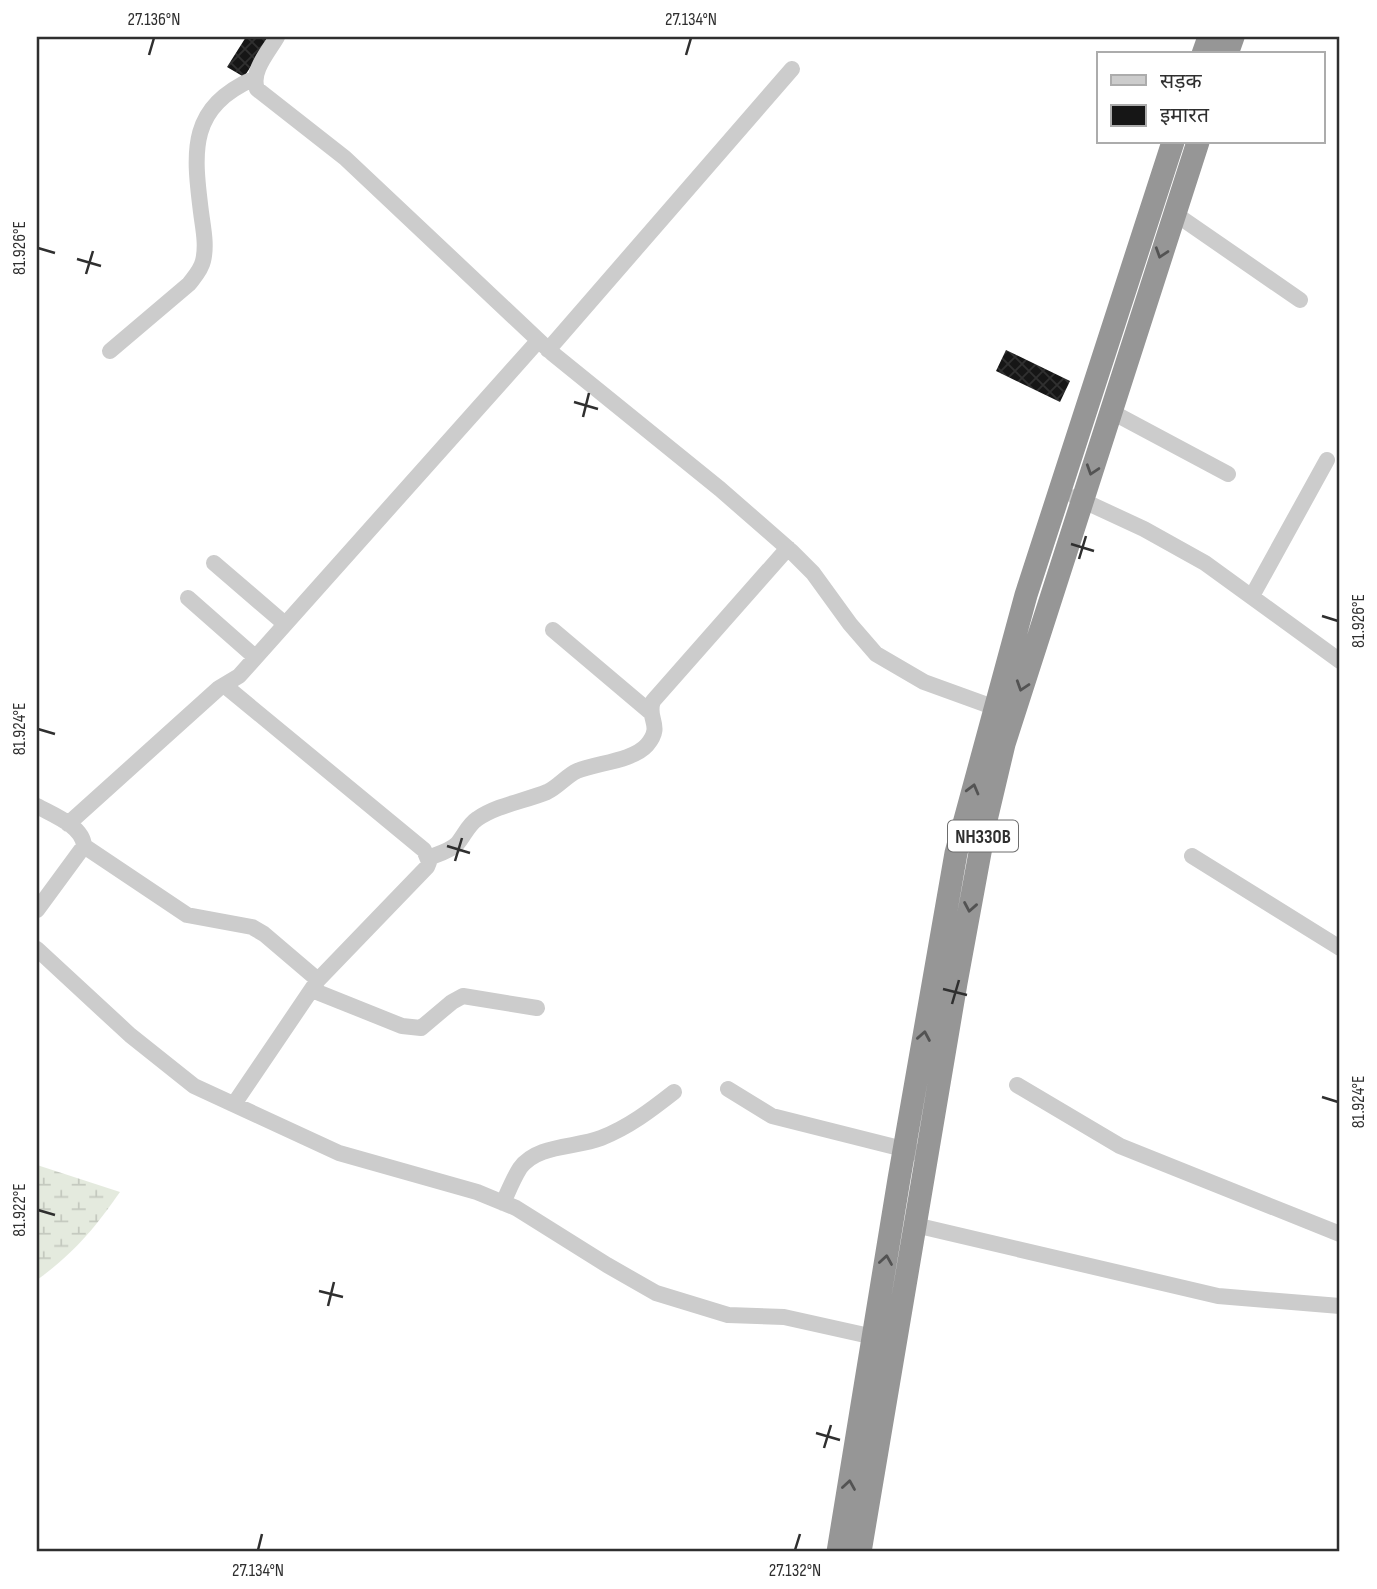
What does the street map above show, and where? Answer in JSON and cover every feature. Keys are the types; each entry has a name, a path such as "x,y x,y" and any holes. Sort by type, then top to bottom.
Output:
{"highway":[{"name":"NH330B","path":"838,1552 884,1339 915,1225 1026,596 1172,144"},
{"name":"NH330B","path":"860,1552 904,1151 956,853 1004,711 1082,500 1197,144"}],"street":[{"path":"277,37 255,78 257,89 345,158 543,345 788,548 813,573 850,624 876,654 924,682 1004,711"},
{"path":"68,824 224,685 239,676 792,69"},
{"path":"110,351 189,284 199,271 205,245 196,177 199,131 207,114 222,97 234,87 255,78"},
{"path":"1174,213 1300,300"},
{"path":"1111,411 1228,474"},
{"path":"1252,596 1327,460"},
{"path":"1060,489 1144,529 1205,563 1340,661"},
{"path":"650,712 653,701 788,548"},
{"path":"214,563 285,624"},
{"path":"188,598 255,657"},
{"path":"428,858 456,845 476,819 556,788 574,772 634,754 646,747 656,730 650,712 553,630"},
{"path":"224,685 424,850 428,858 427,867 315,985 234,1104"},
{"path":"37,806 82,835 84,846 187,915 252,927 264,934 315,985 402,1026 421,1028 463,996 537,1008"},
{"path":"37,910 84,846"},
{"path":"1192,856 1340,948"},
{"path":"37,949 130,1035 194,1086 338,1153 477,1192 516,1208 656,1293 728,1315 784,1317 884,1339"},
{"path":"1017,1085 1120,1146 1340,1234"},
{"path":"728,1089 772,1116 927,1155"},
{"path":"503,1203 521,1167 534,1157 547,1151 597,1140 621,1130 640,1119 674,1092"},
{"path":"915,1225 1217,1296 1340,1306"}],"green space":[{"path":"37,1165 120,1192 83,1240 37,1280"}],"building":[{"path":"246,37 270,37 244,77 227,67"},
{"path":"1006,350 1070,381 1060,402 996,371"}]}
